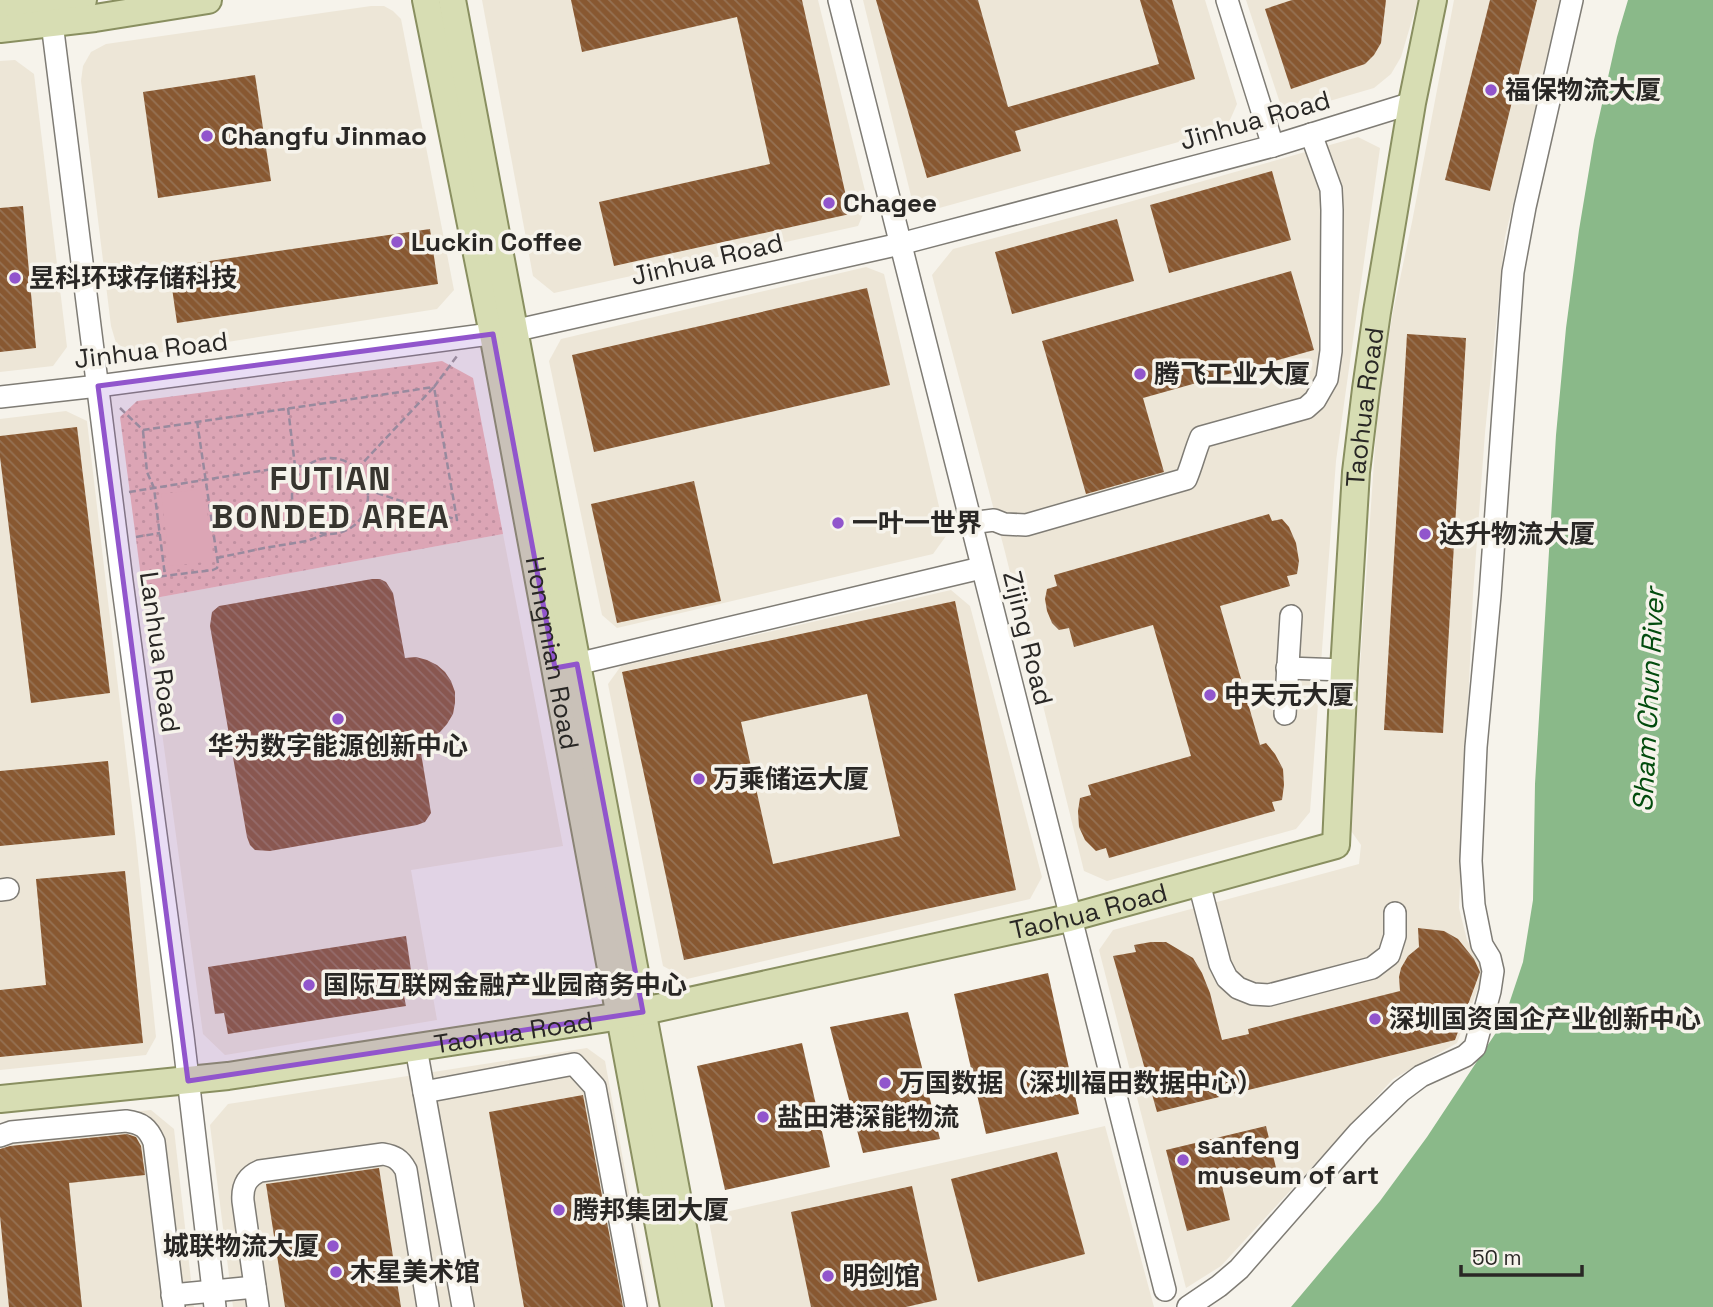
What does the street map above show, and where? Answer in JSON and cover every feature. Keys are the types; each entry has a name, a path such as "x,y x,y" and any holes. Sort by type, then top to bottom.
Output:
{"main road":[{"path":"0,29 51,14 83,0"},
{"path":"0,10 51,14 208,0"},
{"name":"Hongmian Road","path":"426,0 493,334 566,666 632,1014 698,1307"},
{"name":"Hongmian Road","path":"452,0 493,334"},
{"name":"Taohua Road","path":"0,1099 188,1081 632,1014 1069,918 1336,845 1356,472 1379,299 1412,103 1433,0"},
{"name":"Hongmian Road","path":"632,1014 633,1081 674,1307"}],"street":[{"name":"Zijing Road","path":"839,0 1165,1290"},
{"path":"1227,0 1273,146"},
{"path":"1188,1307 1239,1269 1359,1132 1401,1091 1421,1076 1465,1056 1475,1047 1493,971 1490,958 1482,944 1473,894 1471,861 1476,747 1490,595 1513,272 1572,0"},
{"name":"Lanhua Road","path":"51,14 214,1299"},
{"name":"Jinhua Road","path":"0,397 493,334 900,244 1273,146 1412,103"},
{"path":"970,523 994,520 1004,524 1026,525 1186,479 1201,437 1306,408 1315,400 1327,379 1331,351 1332,210 1331,189 1311,134"},
{"path":"566,666 981,568"},
{"path":"1285,714 1291,616"},
{"path":"1287,668 1344,670"},
{"path":"1199,883 1220,964 1227,978 1238,988 1253,994 1269,995 1372,968 1389,955 1395,936 1395,913"},
{"path":"416,1048 463,1307"},
{"path":"424,1092 574,1064 595,1087 636,1307"},
{"path":"595,1087 633,1081"},
{"path":"0,1136 11,1132 127,1121 143,1125 154,1142 173,1301 257,1297 242,1191 253,1174 383,1154 393,1156 401,1161 406,1170 428,1307"}],"path":[{"path":"357,469 434,387 493,334"},
{"path":"98,386 143,430 147,472 154,488 165,576"},
{"path":"143,430 434,387"},
{"path":"368,490 457,520 434,387"},
{"path":"288,408 295,466"},
{"path":"122,581 217,568 197,421"},
{"path":"324,458 334,458 344,460 357,469 365,480 368,500 366,510 354,526 336,534 326,534 316,532 300,520 292,502 292,492 294,482 306,466 324,458"},
{"path":"112,494 306,466"},
{"path":"117,540 160,533"},
{"path":"217,558 307,541 326,534"}],"highlighted area":[{"path":"493,334 555,668 577,664 643,1012 188,1081 98,386"}],"shaded area":[{"path":"482,0 818,0 868,203 858,226 554,293 533,276"},
{"path":"863,0 1205,0 1237,104 1226,129 932,210 911,196"},
{"path":"1246,0 1418,0 1401,57 1391,74 1374,88 1302,109 1280,103"},
{"path":"1454,0 1563,0 1505,237 1485,433 1473,594 1459,908 1467,940 1484,973 1457,1043 1393,1079 1221,1266 1186,1288 1099,950 1113,930 1359,864 1361,845 1349,828 1378,403 1393,312"},
{"name":"Changfu Jinmao","path":"384,6 401,19 454,290 437,309 151,354 131,352 116,343 111,326 81,81 83,66 91,52 106,44"},
{"path":"15,60 34,74 67,347 53,366 0,372 0,61"},
{"path":"1358,137 1380,148 1336,461 1310,812 1296,829 1107,881 1084,871 1005,552 932,275 953,249"},
{"path":"866,267 884,274 946,536 933,554 617,628 602,615 549,361 561,339"},
{"path":"442,361 473,378 503,534 144,600 120,417 137,401"},
{"path":"66,411 87,421 156,1037 146,1055 0,1070 0,419"},
{"path":"204,489 214,561 170,566 161,494"},
{"path":"503,534 563,846 411,870 437,1020 225,1055 203,1034 144,600"},
{"name":"万乘储运大厦","path":"951,590 970,606 1042,877 1030,899 687,979 663,966 608,684 621,666"},
{"path":"587,1048 605,1061 650,1307 233,1307 210,1125 228,1104"},
{"path":"151,1110 174,1129 194,1307 0,1307 0,1126"},
{"path":"1105,1126 1154,1307 725,1307 708,1216"}],"water":[{"name":"Sham Chun River","path":"1628,0 1713,0 1713,1307 1291,1307 1380,1201 1427,1137 1503,1022 1523,962 1533,900 1535,784 1556,435 1566,328 1594,140"}],"building":[{"path":"571,0 802,0 850,214 614,266 599,202 770,164 737,17 582,52"},
{"path":"876,0 978,0 1008,107 1159,64 1140,0 1172,0 1195,79 1015,131 1021,151 927,178"},
{"path":"1292,0 1386,0 1381,43 1365,64 1291,89 1265,9"},
{"name":"福保物流大厦","path":"1490,0 1537,0 1490,191 1445,180"},
{"name":"Changfu Jinmao","path":"255,75 271,181 158,198 143,92"},
{"path":"1272,171 1291,240 1169,273 1150,205"},
{"name":"昱科环球存储科技","path":"23,206 36,348 0,352 0,208"},
{"path":"1117,219 1134,281 1012,314 995,252"},
{"path":"430,229 438,284 177,323 169,267"},
{"name":"腾飞工业大厦","path":"1291,271 1314,350 1143,398 1164,472 1086,494 1042,341"},
{"path":"867,288 890,385 594,452 572,355"},
{"name":"达升物流大厦","path":"1407,334 1466,338 1443,733 1384,730"},
{"path":"77,427 110,693 31,703 0,457 0,436"},
{"path":"694,481 721,601 617,623 591,504"},
{"name":"中天元大厦","path":"1269,514 1272,521 1282,519 1289,527 1296,543 1299,561 1297,574 1287,576 1290,586 1220,606 1260,745 1266,743 1283,769 1282,800 1272,802 1275,811 1109,858 1106,848 1096,851 1085,840 1079,827 1080,798 1091,795 1088,785 1191,756 1153,625 1074,647 1069,628 1059,630 1052,623 1045,599 1047,589 1057,586 1054,575"},
{"name":"华为数字能源创新中心","path":"372,579 386,582 393,593 405,658 416,657 437,665 451,681 455,692 453,714 447,724 440,732 419,741 431,813 425,822 417,825 270,851 255,850 247,837 210,626 212,612 219,606"},
{"name":"万乘储运大厦","path":"955,601 1016,890 684,960 622,672","holes":["867,694 900,836 773,864 741,722"]},
{"path":"108,761 115,835 0,846 0,771"},
{"path":"125,871 143,1043 0,1057 0,990 46,985 36,879"},
{"name":"深圳国资国企产业创新中心","path":"1418,928 1444,931 1458,939 1474,959 1480,972 1455,1040 1157,1112 1113,956 1136,952 1134,945 1166,942 1193,958 1210,993 1222,1040 1249,1034 1248,1029 1400,991 1401,968 1408,956 1419,947"},
{"name":"国际互联网金融产业园商务中心","path":"406,936 413,984 402,986 406,1006 228,1034 224,1013 215,1014 208,967"},
{"path":"1048,973 1079,1114 986,1134 954,994"},
{"name":"万国数据（深圳福田数据中心）","path":"908,1012 940,1139 863,1153 830,1027"},
{"name":"盐田港深能物流","path":"802,1043 830,1167 725,1190 697,1066"},
{"name":"腾邦集团大厦","path":"583,1095 623,1307 524,1307 489,1112"},
{"path":"1266,1126 1277,1172 1222,1186 1230,1220 1187,1231 1166,1150"},
{"path":"127,1134 136,1137 141,1146 145,1175 69,1183 82,1307 9,1307 0,1216 0,1149"},
{"path":"1057,1152 1085,1254 978,1282 951,1179"},
{"name":"城联物流大厦","path":"379,1168 401,1307 285,1307 266,1184"},
{"path":"912,1186 937,1300 906,1307 811,1307 791,1212"}],"place":[{"name":"福保物流大厦","path":"1491,90"},
{"name":"Changfu Jinmao","path":"207,136"},
{"name":"Chagee","path":"829,203"},
{"name":"Luckin Coffee","path":"397,242"},
{"name":"昱科环球存储科技","path":"15,278"},
{"name":"腾飞工业大厦","path":"1140,374"},
{"name":"一叶一世界","path":"838,523"},
{"name":"达升物流大厦","path":"1425,534"},
{"name":"中天元大厦","path":"1210,695"},
{"name":"华为数字能源创新中心","path":"338,719"},
{"name":"万乘储运大厦","path":"699,779"},
{"name":"国际互联网金融产业园商务中心","path":"309,985"},
{"name":"深圳国资国企产业创新中心","path":"1375,1019"},
{"name":"万国数据（深圳福田数据中心）","path":"885,1083"},
{"name":"盐田港深能物流","path":"763,1117"},
{"name":"sanfeng museum of art","path":"1183,1160"},
{"name":"腾邦集团大厦","path":"559,1210"},
{"name":"城联物流大厦","path":"333,1246"},
{"name":"木星美术馆","path":"336,1272"},
{"name":"明剑馆","path":"828,1276"}],"district":[{"name":"FUTIAN BONDED AREA","path":"331,497"}]}
